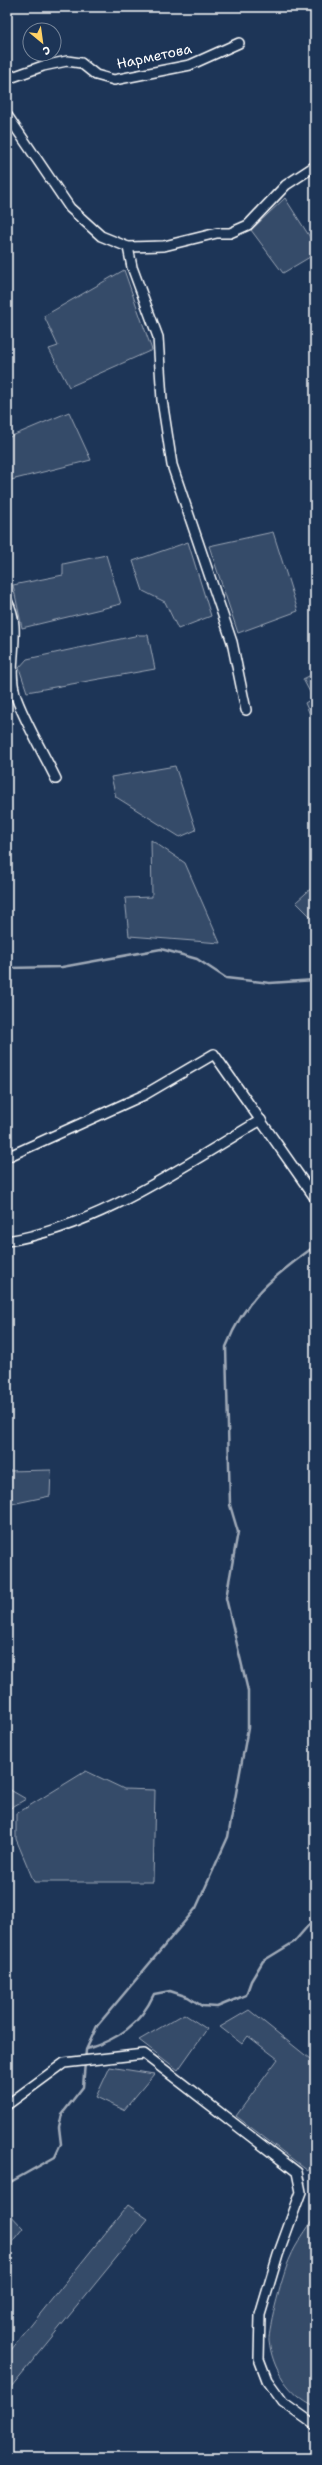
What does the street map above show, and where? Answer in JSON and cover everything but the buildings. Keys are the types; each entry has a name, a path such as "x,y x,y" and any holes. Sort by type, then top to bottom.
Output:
{"street":[{"name":"Нарметова","path":"7,79 43,66 67,61 81,63 96,75 114,80 190,65 239,43"},
{"path":"7,115 70,208 101,236 128,247 164,246 216,233 230,233 248,225 286,185 315,166"},
{"path":"128,247 132,267 158,337 162,400 172,465 232,642 246,710"},
{"path":"7,601 14,620 11,672 15,694 56,780"},
{"path":"7,1157 144,1095 214,1054 315,1198"},
{"path":"7,1241 24,1239 83,1218 123,1200 261,1120"},
{"path":"7,2105 64,2063 144,2054 297,2172 301,2192 278,2255 260,2315 259,2358 268,2380 283,2402 315,2425"}],"shaded area":[{"path":"285,198 315,245 315,254 283,273 251,230"},
{"path":"124,270 152,350 69,387 49,349 58,346 44,316"},
{"path":"69,412 91,460 7,481 7,438"},
{"path":"273,532 298,611 238,633 209,546"},
{"path":"188,542 211,616 178,629 165,602 143,591 133,561"},
{"path":"106,555 121,604 22,628 13,585 63,575 63,564"},
{"path":"139,635 148,635 155,669 27,692 19,668 27,659"},
{"path":"315,673 315,726 305,703 313,698 303,679"},
{"path":"175,766 196,830 180,837 116,797 111,777"},
{"path":"151,840 185,863 220,943 129,936 125,898 152,897"},
{"path":"315,885 315,921 296,902"},
{"path":"51,1470 50,1496 7,1505 7,1471"},
{"path":"86,1771 124,1789 155,1790 153,1882 34,1882 16,1839 16,1814"},
{"path":"7,1788 26,1799 7,1810"},
{"path":"249,2010 315,2063 315,2160 308,2171 236,2116 278,2059 248,2036 242,2044 220,2027"},
{"path":"184,2014 207,2029 178,2070 139,2040"},
{"path":"110,2067 154,2074 124,2110 96,2097"},
{"path":"128,2205 148,2219 7,2392 7,2355"},
{"path":"7,2211 23,2228 7,2248"},
{"path":"315,2216 315,2407 297,2396 283,2380 274,2361 269,2334 280,2286 292,2252"}],"waterway":[{"path":"7,968 62,967 161,949 197,959 226,978 270,983 315,980"},
{"path":"7,2184 55,2157 61,2144 59,2127 62,2114 83,2087 86,2050 97,2026 196,1908 228,1837 248,1728 248,1691 226,1598 238,1532 230,1505 226,1347 242,1315 262,1289 315,1246"},
{"path":"87,2049 109,2041 127,2029 142,2014 154,1994 170,1991 188,1997 202,2006 217,2007 246,1995 251,1981 263,1961 294,1942 313,1920 315,1914"}]}
